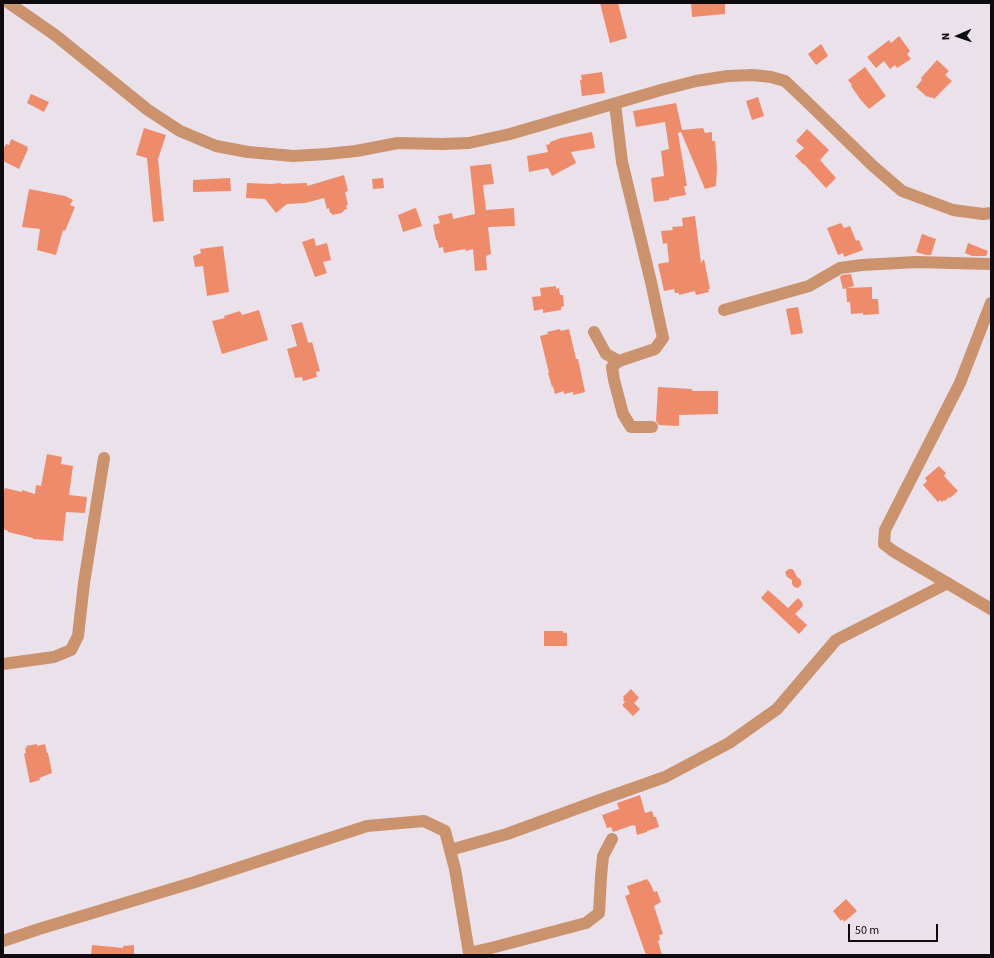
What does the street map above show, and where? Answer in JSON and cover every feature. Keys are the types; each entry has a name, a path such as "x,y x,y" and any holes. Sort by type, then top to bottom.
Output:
{"street":[{"path":"9,3 55,35 148,110 180,131 216,146 248,152 293,156 362,150 398,143 469,143 510,134 696,81 728,76 753,75 772,77 785,81 872,166 902,191 953,210 983,214 991,213"},
{"path":"615,104 622,162 663,338 655,348 619,361 612,367 623,414 631,427 652,427"},
{"path":"724,310 809,286 840,268 862,265 916,262 991,264"},
{"path":"991,303 960,383 885,530 884,544 893,551 991,609"},
{"path":"594,332 606,354 619,361"},
{"path":"3,664 54,657 71,650 78,636 84,583 104,458"},
{"path":"450,850 507,834 665,777 716,750 729,743 777,709 836,640 948,583"},
{"path":"3,941 195,882 367,826 424,820 445,831 455,869 468,953 586,922 599,913 603,856 612,839"}],"building":[{"path":"600,3 618,3 627,38 610,43"},
{"path":"691,3 725,3 725,14 692,17"},
{"path":"899,36 910,51 907,54 911,59 897,68 895,65 890,69 884,61 876,68 867,57 889,40 891,43"},
{"path":"821,44 828,56 816,65 808,54"},
{"path":"937,60 949,71 945,75 952,81 934,99 932,97 927,97 916,87 922,80 921,78"},
{"path":"865,67 886,96 869,109 860,99 848,80"},
{"path":"602,72 605,93 582,96 580,80 582,80 581,75"},
{"path":"31,94 49,102 44,112 27,103"},
{"path":"758,97 764,116 752,120 746,101"},
{"path":"676,103 682,130 703,128 705,133 712,132 712,141 715,141 717,168 716,186 705,189 681,132 678,133 687,186 684,186 686,195 669,198 669,200 654,202 651,178 664,176 661,151 669,149 665,122 636,127 633,111"},
{"path":"144,128 166,135 158,159 164,221 153,222 147,158 136,155"},
{"path":"807,129 829,150 820,160 836,178 826,188 795,156 804,148 796,141"},
{"path":"592,132 595,148 571,152 576,163 552,176 548,168 529,172 527,156 548,152 546,145 550,144 550,142 561,138"},
{"path":"11,139 28,147 19,169 3,161 3,150 6,144 9,145"},
{"path":"491,164 494,184 483,185 486,210 514,208 515,226 488,227 491,254 486,256 487,270 475,271 473,249 444,253 443,247 439,248 433,225 440,223 438,216 452,213 453,219 475,214 470,166"},
{"path":"344,175 348,191 345,192 348,205 346,205 347,209 342,213 332,215 329,208 327,209 324,198 305,203 287,204 276,213 265,199 246,198 247,183 307,183 307,186"},
{"path":"230,178 231,191 193,192 193,180"},
{"path":"383,178 384,188 373,189 372,179"},
{"path":"29,189 65,196 73,200 70,205 75,207 65,231 63,230 56,255 37,250 40,229 22,227"},
{"path":"415,208 422,226 403,232 398,215"},
{"path":"695,216 701,263 704,259 710,289 708,289 709,292 696,295 695,291 679,295 679,293 675,293 674,289 664,291 658,264 669,262 667,243 663,244 661,231 673,230 672,227 683,226 682,218"},
{"path":"841,223 844,228 850,226 856,241 859,240 863,250 844,257 843,253 838,255 827,228"},
{"path":"922,234 936,239 931,255 916,252"},
{"path":"314,238 316,246 327,243 331,260 323,262 327,273 315,277 302,242"},
{"path":"968,243 988,251 986,256 972,256 965,253"},
{"path":"223,246 229,292 207,296 203,266 195,267 193,256 201,253 200,249"},
{"path":"851,274 854,286 843,289 840,277 842,275"},
{"path":"556,286 556,289 559,288 560,295 563,295 564,306 561,307 561,310 543,313 543,309 534,311 532,297 541,296 540,288"},
{"path":"872,287 872,299 878,299 879,314 851,314 850,302 847,302 846,288"},
{"path":"798,307 803,333 791,335 786,309"},
{"path":"259,310 268,340 222,354 212,321 225,318 224,316 240,311 242,315"},
{"path":"302,322 308,342 312,342 320,371 316,372 317,377 303,381 302,377 295,378 287,349 297,346 291,325"},
{"path":"560,329 561,331 569,329 576,359 578,359 585,392 573,395 573,392 564,394 564,391 555,394 553,386 552,387 540,336 548,334 547,332"},
{"path":"658,387 692,389 692,391 718,391 718,414 679,415 679,426 659,425 656,421"},
{"path":"47,454 62,457 61,464 73,466 69,495 87,497 85,513 66,512 63,541 33,539 8,532 3,529 3,495 5,488 22,492 22,490 35,494 36,485 41,486"},
{"path":"939,466 946,473 944,476 958,491 950,498 949,497 942,502 940,500 938,502 923,485 927,481 925,478"},
{"path":"792,569 801,580 801,585 798,588 794,587 792,580 787,577 785,572"},
{"path":"768,590 788,608 798,598 802,602 802,607 795,614 807,625 799,634 761,598"},
{"path":"544,631 563,631 563,633 567,633 567,646 544,646"},
{"path":"631,689 639,698 634,703 640,709 633,716 622,705 625,702 623,697"},
{"path":"37,744 37,746 45,744 52,773 39,778 40,780 30,783 24,754 26,753 25,748 27,748 26,746"},
{"path":"640,795 645,813 652,811 654,817 656,817 659,827 637,835 635,825 613,832 611,827 607,828 602,815 619,809 617,803"},
{"path":"647,879 654,892 657,891 661,902 654,906 663,934 659,935 660,940 658,941 662,955 646,955 625,896 630,894 627,886"},
{"path":"846,899 857,911 844,922 843,919 841,921 833,911"},
{"path":"92,945 123,948 123,946 134,945 134,955 91,955"}]}
